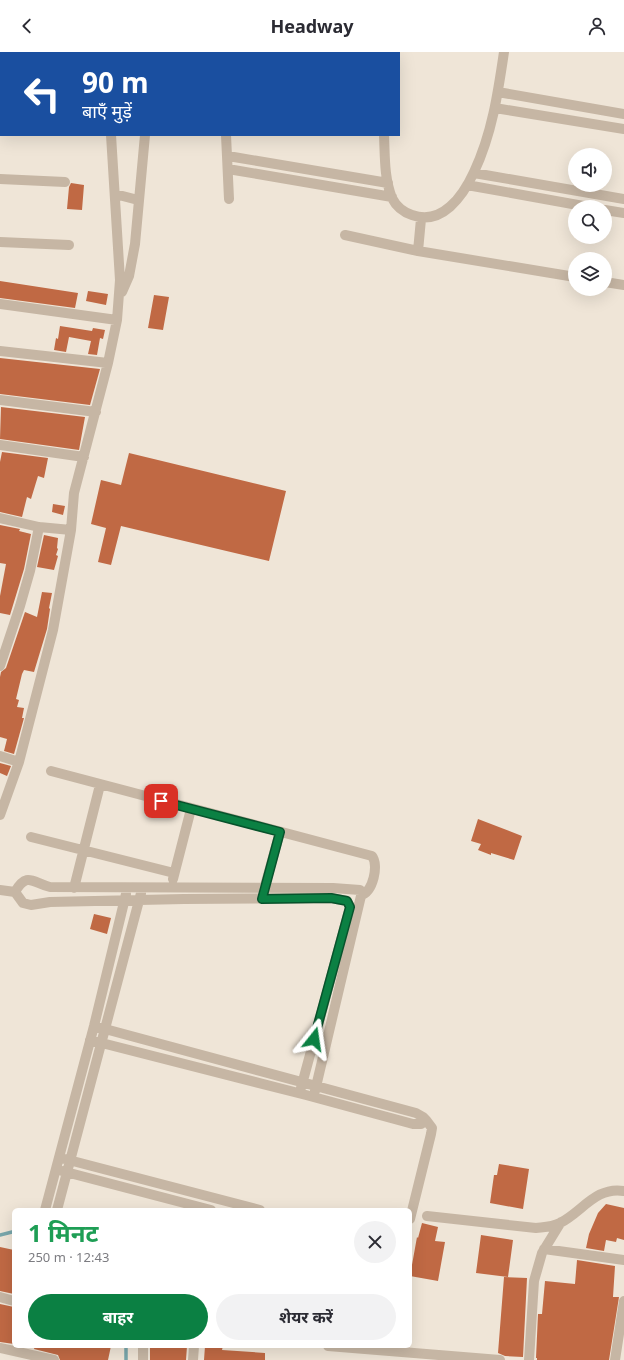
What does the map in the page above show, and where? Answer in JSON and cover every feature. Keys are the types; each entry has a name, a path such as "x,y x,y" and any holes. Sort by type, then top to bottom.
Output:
{"street":[{"path":"384,136 385,170 392,197 396,204 406,213 421,219 430,218 443,213 454,204 467,186 485,148 495,108 504,52"},
{"path":"498,92 624,114"},
{"path":"495,108 624,129"},
{"path":"0,815 2,801 19,762 53,630 71,530 74,493 96,412 117,320 120,280 111,136"},
{"path":"119,298 129,276 136,244 138,200 145,136"},
{"path":"226,136 229,199"},
{"path":"228,156 388,183"},
{"path":"228,168 392,197"},
{"path":"474,173 624,199"},
{"path":"0,179 65,182"},
{"path":"467,186 568,203"},
{"path":"115,194 138,200"},
{"path":"612,211 624,213"},
{"path":"418,251 421,219"},
{"path":"344,235 418,251 568,276"},
{"path":"0,242 69,245"},
{"path":"612,283 624,285"},
{"path":"0,304 117,320"},
{"path":"0,351 108,363"},
{"path":"0,400 96,412"},
{"path":"1,448 84,457"},
{"path":"0,518 39,527 71,530"},
{"path":"0,666 26,585 39,527"},
{"path":"0,756 19,762"},
{"path":"51,772 372,856 375,860 376,867 374,876 366,894 361,895"},
{"path":"74,888 100,785"},
{"path":"169,899 174,873 191,809"},
{"path":"262,899 280,832"},
{"path":"31,837 174,873"},
{"path":"15,892 22,882 30,880 50,887 74,888 352,888 360,890 362,892 313,1097"},
{"path":"46,1208 94,1026 127,888"},
{"path":"58,1208 142,888"},
{"path":"0,890 15,892 23,903 31,905 50,902 169,899 341,899 347,901 350,907 300,1093"},
{"path":"94,1026 416,1113 423,1117 432,1128 412,1211"},
{"path":"90,1040 300,1093 413,1124 421,1124 426,1120"},
{"path":"59,1158 252,1208"},
{"path":"56,1170 203,1208"},
{"path":"427,1216 536,1228 550,1227 561,1222 603,1192 618,1190 624,1191"},
{"path":"529,1360 534,1281 542,1253 561,1222"},
{"path":"544,1249 624,1260"},
{"path":"0,1298 12,1301"},
{"path":"615,1360 624,1300"},
{"path":"0,1348 29,1350 54,1360"},
{"path":"143,1348 143,1360"},
{"path":"193,1360 194,1348"},
{"path":"379,1348 500,1360"}],"building":[{"path":"71,183 84,185 82,210 67,209 69,187"},
{"path":"0,281 78,293 75,308 0,298"},
{"path":"88,291 108,294 106,305 86,301"},
{"path":"154,295 169,297 163,330 148,328"},
{"path":"60,326 92,331 93,328 105,330 103,339 100,338 97,355 88,354 91,341 69,337 66,352 54,350 56,338 58,339"},
{"path":"0,358 100,369 90,405 0,394"},
{"path":"1,407 85,417 79,450 0,439"},
{"path":"2,452 48,458 44,478 38,476 31,499 27,497 22,517 0,512 0,462"},
{"path":"129,453 286,491 269,561 121,526 111,565 98,562 106,528 91,524 101,480 121,485"},
{"path":"53,504 65,506 63,515 52,512"},
{"path":"0,525 20,529 19,531 31,534 24,569 10,615 0,613 0,596 6,564 0,563"},
{"path":"44,535 58,538 58,549 56,555 58,556 54,570 37,567"},
{"path":"42,592 52,593 47,629 34,672 24,670 22,674 16,699 19,700 17,707 24,708 22,718 24,718 14,754 4,751 7,739 0,737 0,677 1,672 6,668 25,612 37,617"},
{"path":"0,763 11,766 7,776 0,773"},
{"path":"478,819 522,836 514,860 491,853 491,855 478,850 481,844 471,841"},
{"path":"94,914 111,918 107,934 90,929"},
{"path":"499,1164 529,1169 523,1209 490,1203 494,1175 497,1175"},
{"path":"606,1204 624,1208 624,1240 617,1238 616,1242 606,1240 604,1251 586,1248 589,1234 598,1213"},
{"path":"422,1223 438,1227 435,1241 445,1242 438,1281 412,1276 412,1265 417,1237 418,1238"},
{"path":"481,1235 513,1240 508,1277 476,1273"},
{"path":"0,1247 12,1250 12,1294 0,1291"},
{"path":"577,1260 615,1266 613,1297 619,1297 609,1360 537,1360 538,1314 542,1314 545,1281 575,1284"},
{"path":"504,1277 527,1278 523,1357 505,1356 498,1353"},
{"path":"0,1304 12,1307 12,1344 0,1342"},
{"path":"111,1348 108,1360 60,1360 58,1355 34,1349"},
{"path":"150,1348 187,1348 186,1360 150,1360"},
{"path":"205,1348 222,1348 222,1350 265,1353 265,1360 204,1360"}],"waterway":[{"path":"0,1235 12,1232"},
{"path":"126,1348 126,1360"}],"route":[{"path":"161,801 280,832 262,899 331,898 347,901 350,907 314,1039"}]}
